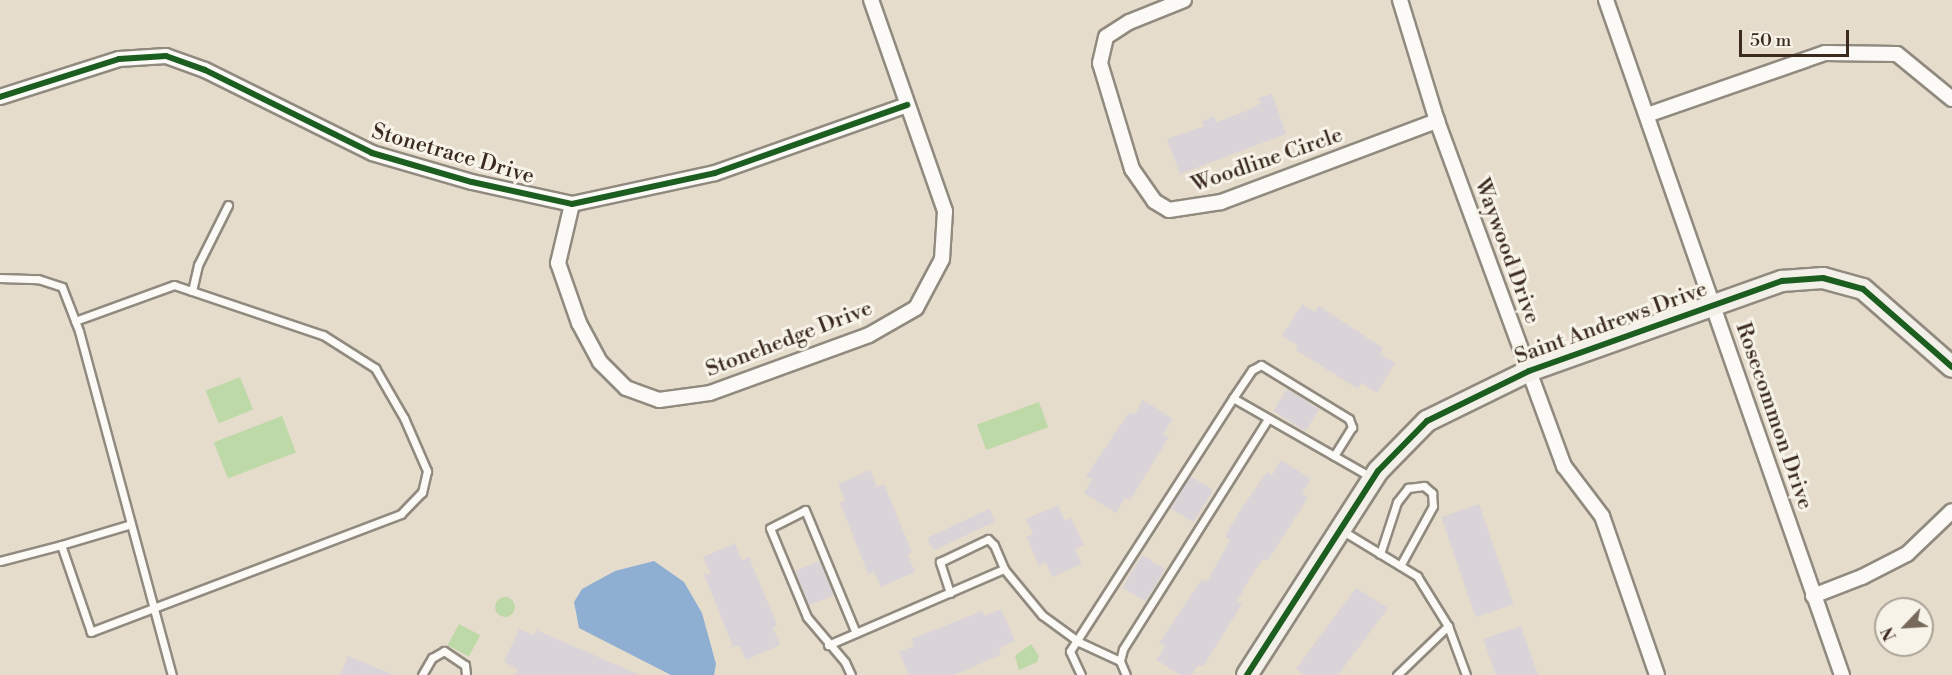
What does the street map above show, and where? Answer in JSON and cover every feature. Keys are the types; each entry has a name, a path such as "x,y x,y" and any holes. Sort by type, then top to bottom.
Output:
{"street":[{"name":"Stonehedge Drive","path":"572,204 558,263 579,323 600,362 626,388 659,400 710,393 869,335 916,308 942,259 945,211 871,0"},
{"name":"Woodline Circle","path":"1184,0 1129,22 1106,37 1100,63 1132,169 1154,201 1169,210 1221,202 1437,121"},
{"name":"Waywood Drive","path":"1400,0 1437,121 1564,466 1602,516 1657,675"},
{"name":"Rosecommon Drive","path":"1606,0 1715,305 1842,675"},
{"path":"1647,115 1825,53 1897,54 1952,99"},
{"name":"Stonetrace Drive","path":"0,97 119,59 166,56 205,70 372,153 471,182 572,204 715,173 907,105"},
{"name":"Saint Andrews Drive","path":"1247,675 1374,478 1427,421 1529,370 1782,280 1823,278 1863,290 1952,367"},
{"path":"1813,596 1862,577 1907,554 1952,511"}],"lane":[{"path":"192,291 198,265 228,205"},
{"path":"0,278 38,279 62,287 75,321 172,675"},
{"path":"61,545 91,632 154,610 401,514 422,492 427,471 404,418 375,368 322,335 174,285 75,321"},
{"path":"1081,675 1070,651 1079,642 1252,370 1261,365 1349,419 1352,427 1334,456"},
{"path":"1233,398 1374,478"},
{"path":"1126,675 1120,661 1123,649 1268,419"},
{"path":"1380,554 1397,502 1408,488 1424,486 1432,493 1433,506 1400,566"},
{"path":"851,675 845,662 828,645 807,617 770,528 806,510 856,633"},
{"path":"0,561 131,524"},
{"path":"1340,530 1417,576 1448,626 1466,675"},
{"path":"950,592 940,562 979,543 991,540 1004,570 1042,615 1079,642 1120,661"},
{"path":"828,645 1004,570"},
{"path":"1397,675 1448,626"},
{"path":"422,675 432,658 444,651 465,664 466,675"}],"green space":[{"path":"240,377 253,409 219,423 206,391"},
{"path":"1039,402 1048,427 986,450 977,425"},
{"path":"282,416 296,452 228,479 214,442"},
{"path":"505,597 512,600 515,607 512,614 505,617 498,614 495,607 498,600"},
{"path":"459,624 480,635 469,656 448,645"},
{"path":"1031,644 1039,656 1037,662 1019,670 1015,656"}],"water":[{"path":"654,561 684,582 702,613 716,664 714,675 671,675 579,628 574,602 582,589 615,571"}],"building":[{"path":"1272,94 1286,134 1180,174 1167,139 1204,126 1202,121 1214,116 1216,122 1249,110 1261,103 1259,98"},
{"path":"1302,304 1315,312 1319,306 1383,348 1380,354 1395,363 1377,393 1362,383 1358,389 1296,350 1297,345 1282,336"},
{"path":"1287,389 1319,409 1305,431 1273,411"},
{"path":"1143,400 1173,419 1163,434 1169,437 1130,500 1125,498 1116,513 1084,493 1092,479 1086,476 1129,412 1134,415"},
{"path":"1281,460 1311,479 1302,494 1308,498 1268,560 1263,559 1253,573 1237,601 1242,604 1203,667 1198,665 1192,675 1180,675 1157,660 1165,646 1159,643 1202,579 1207,582 1230,540 1225,536 1241,509 1267,472 1272,475"},
{"path":"870,470 877,487 884,484 912,552 908,555 915,572 881,587 874,572 868,574 840,503 845,500 838,484"},
{"path":"1190,476 1213,490 1194,522 1170,509"},
{"path":"1479,504 1514,604 1476,617 1441,517"},
{"path":"1058,505 1065,521 1071,518 1084,545 1075,549 1082,564 1052,577 1046,563 1039,566 1026,537 1033,534 1026,519"},
{"path":"989,509 995,522 933,550 927,538"},
{"path":"735,543 742,560 749,557 777,625 773,628 780,645 746,660 739,645 733,647 703,572 711,575 703,557"},
{"path":"1142,555 1165,569 1146,601 1122,588"},
{"path":"820,561 834,595 809,605 795,571"},
{"path":"1356,588 1388,608 1338,675 1305,675 1296,669"},
{"path":"1001,609 1015,641 999,648 1001,655 954,675 909,675 899,652 914,646 911,639 982,611 985,616"},
{"path":"1521,626 1538,675 1496,675 1483,639"},
{"path":"519,629 534,635 536,630 640,675 515,675 518,669 504,662"},
{"path":"348,656 394,675 340,675"}],"cycle path":[{"path":"0,97 119,59 166,56 205,70 372,153 472,182 572,204 715,173 907,105"},
{"path":"1247,675 1378,471 1427,421 1529,371 1782,281 1823,278 1863,289 1952,367"}]}
